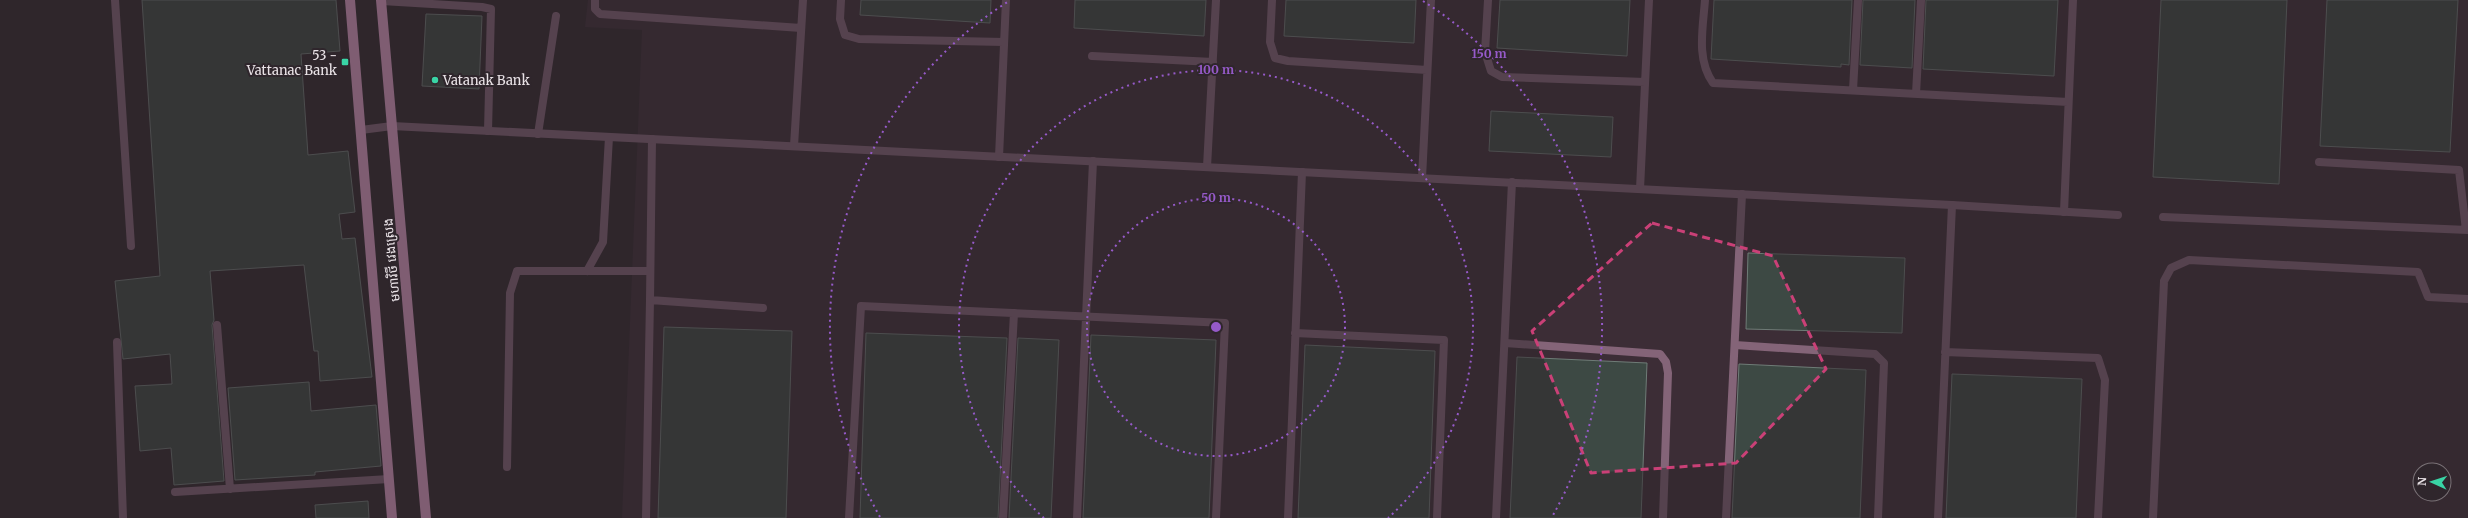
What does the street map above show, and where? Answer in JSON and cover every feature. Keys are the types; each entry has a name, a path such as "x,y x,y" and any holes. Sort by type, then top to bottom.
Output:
{"main road":[{"name":"មហាវិថី វេងស្រេង","path":"350,0 392,518"},
{"name":"មហាវិថី វេងស្រេង","path":"382,1 426,518"}],"street":[{"path":"115,0 131,246"},
{"path":"595,0 595,9 600,14 801,28"},
{"path":"794,146 803,0"},
{"path":"841,0 840,19 845,35 859,39 1004,42"},
{"path":"999,157 1006,0"},
{"path":"1207,167 1216,0"},
{"path":"1272,0 1270,42 1275,58 1288,61 1427,70"},
{"path":"1422,178 1430,0"},
{"path":"1488,0 1485,52 1491,71 1502,77 1645,82"},
{"path":"1640,189 1649,0"},
{"path":"1705,0 1702,57 1707,74 1713,83 2068,102"},
{"path":"1853,90 1858,0"},
{"path":"1916,94 1921,0"},
{"path":"2064,212 2073,0"},
{"path":"382,1 482,7 491,9 488,131"},
{"path":"538,134 556,16"},
{"path":"1092,56 1213,62"},
{"path":"361,130 392,126 1952,204 2118,215"},
{"path":"587,271 604,242 609,137"},
{"path":"646,518 652,139"},
{"path":"1078,518 1093,161"},
{"path":"2163,217 2467,230 2459,170 2319,162"},
{"path":"1288,518 1302,172"},
{"path":"1496,518 1506,343 1512,182"},
{"path":"1726,518 1742,194"},
{"path":"1938,518 1952,204"},
{"path":"2153,518 2164,281 2171,268 2189,260 2418,272 2428,297 2468,299"},
{"path":"507,467 510,293 517,271 650,271"},
{"path":"650,300 763,308"},
{"path":"849,518 861,306 1226,323 1216,518"},
{"path":"1003,518 1014,313"},
{"path":"218,325 230,489"},
{"path":"1295,333 1444,340 1437,518"},
{"path":"117,342 123,518"},
{"path":"1506,343 1660,354 1666,362 1668,373 1663,518"},
{"path":"1735,345 1875,354 1884,363 1878,518"},
{"path":"1945,352 2098,358 2105,380 2098,518"},
{"path":"175,492 389,479"}],"highlighted area":[{"path":"1652,223 1773,256 1826,369 1736,463 1591,473 1532,331"}],"shaded area":[{"path":"588,0 2468,0 2468,518 622,518 642,30 585,27"}],"building":[{"path":"142,0 336,0 340,51 301,54 308,155 348,151 355,212 339,214 342,239 355,238 372,377 320,381 318,351 314,351 304,265 210,271 214,320 212,325 224,481 174,485 171,448 140,451 135,386 172,384 170,354 123,359 115,281 160,276"},
{"path":"861,0 991,0 990,23 860,15"},
{"path":"1075,0 1206,0 1204,36 1074,28"},
{"path":"1286,0 1416,0 1414,43 1284,36"},
{"path":"1500,0 1630,0 1627,56 1497,48"},
{"path":"1714,0 1852,0 1849,65 1841,64 1841,67 1711,59"},
{"path":"1863,0 1915,0 1912,68 1860,65"},
{"path":"1926,0 2058,0 2054,76 1923,69"},
{"path":"2161,0 2287,0 2279,184 2153,177"},
{"path":"2327,0 2458,0 2450,152 2320,146"},
{"path":"426,14 482,16 479,89 422,86"},
{"path":"1491,111 1613,117 1611,157 1489,151"},
{"path":"1748,253 1905,258 1902,333 1746,329"},
{"path":"664,327 792,331 786,518 658,518"},
{"path":"866,333 1007,338 998,518 860,518"},
{"path":"1091,335 1216,340 1209,518 1083,518"},
{"path":"1018,338 1059,340 1051,518 1009,518"},
{"path":"1305,345 1435,351 1429,518 1298,518"},
{"path":"1517,357 1647,363 1641,518 1510,518"},
{"path":"1739,364 1866,370 1860,518 1732,518"},
{"path":"1952,374 2082,379 2076,518 1946,518"},
{"path":"309,382 311,411 376,405 381,466 315,472 315,475 235,480 228,388"},
{"path":"368,501 369,518 316,518 315,505"}],"place":[{"name":"53 - Vattanac Bank","path":"345,62"},
{"name":"Vatanak Bank","path":"435,80"}]}
